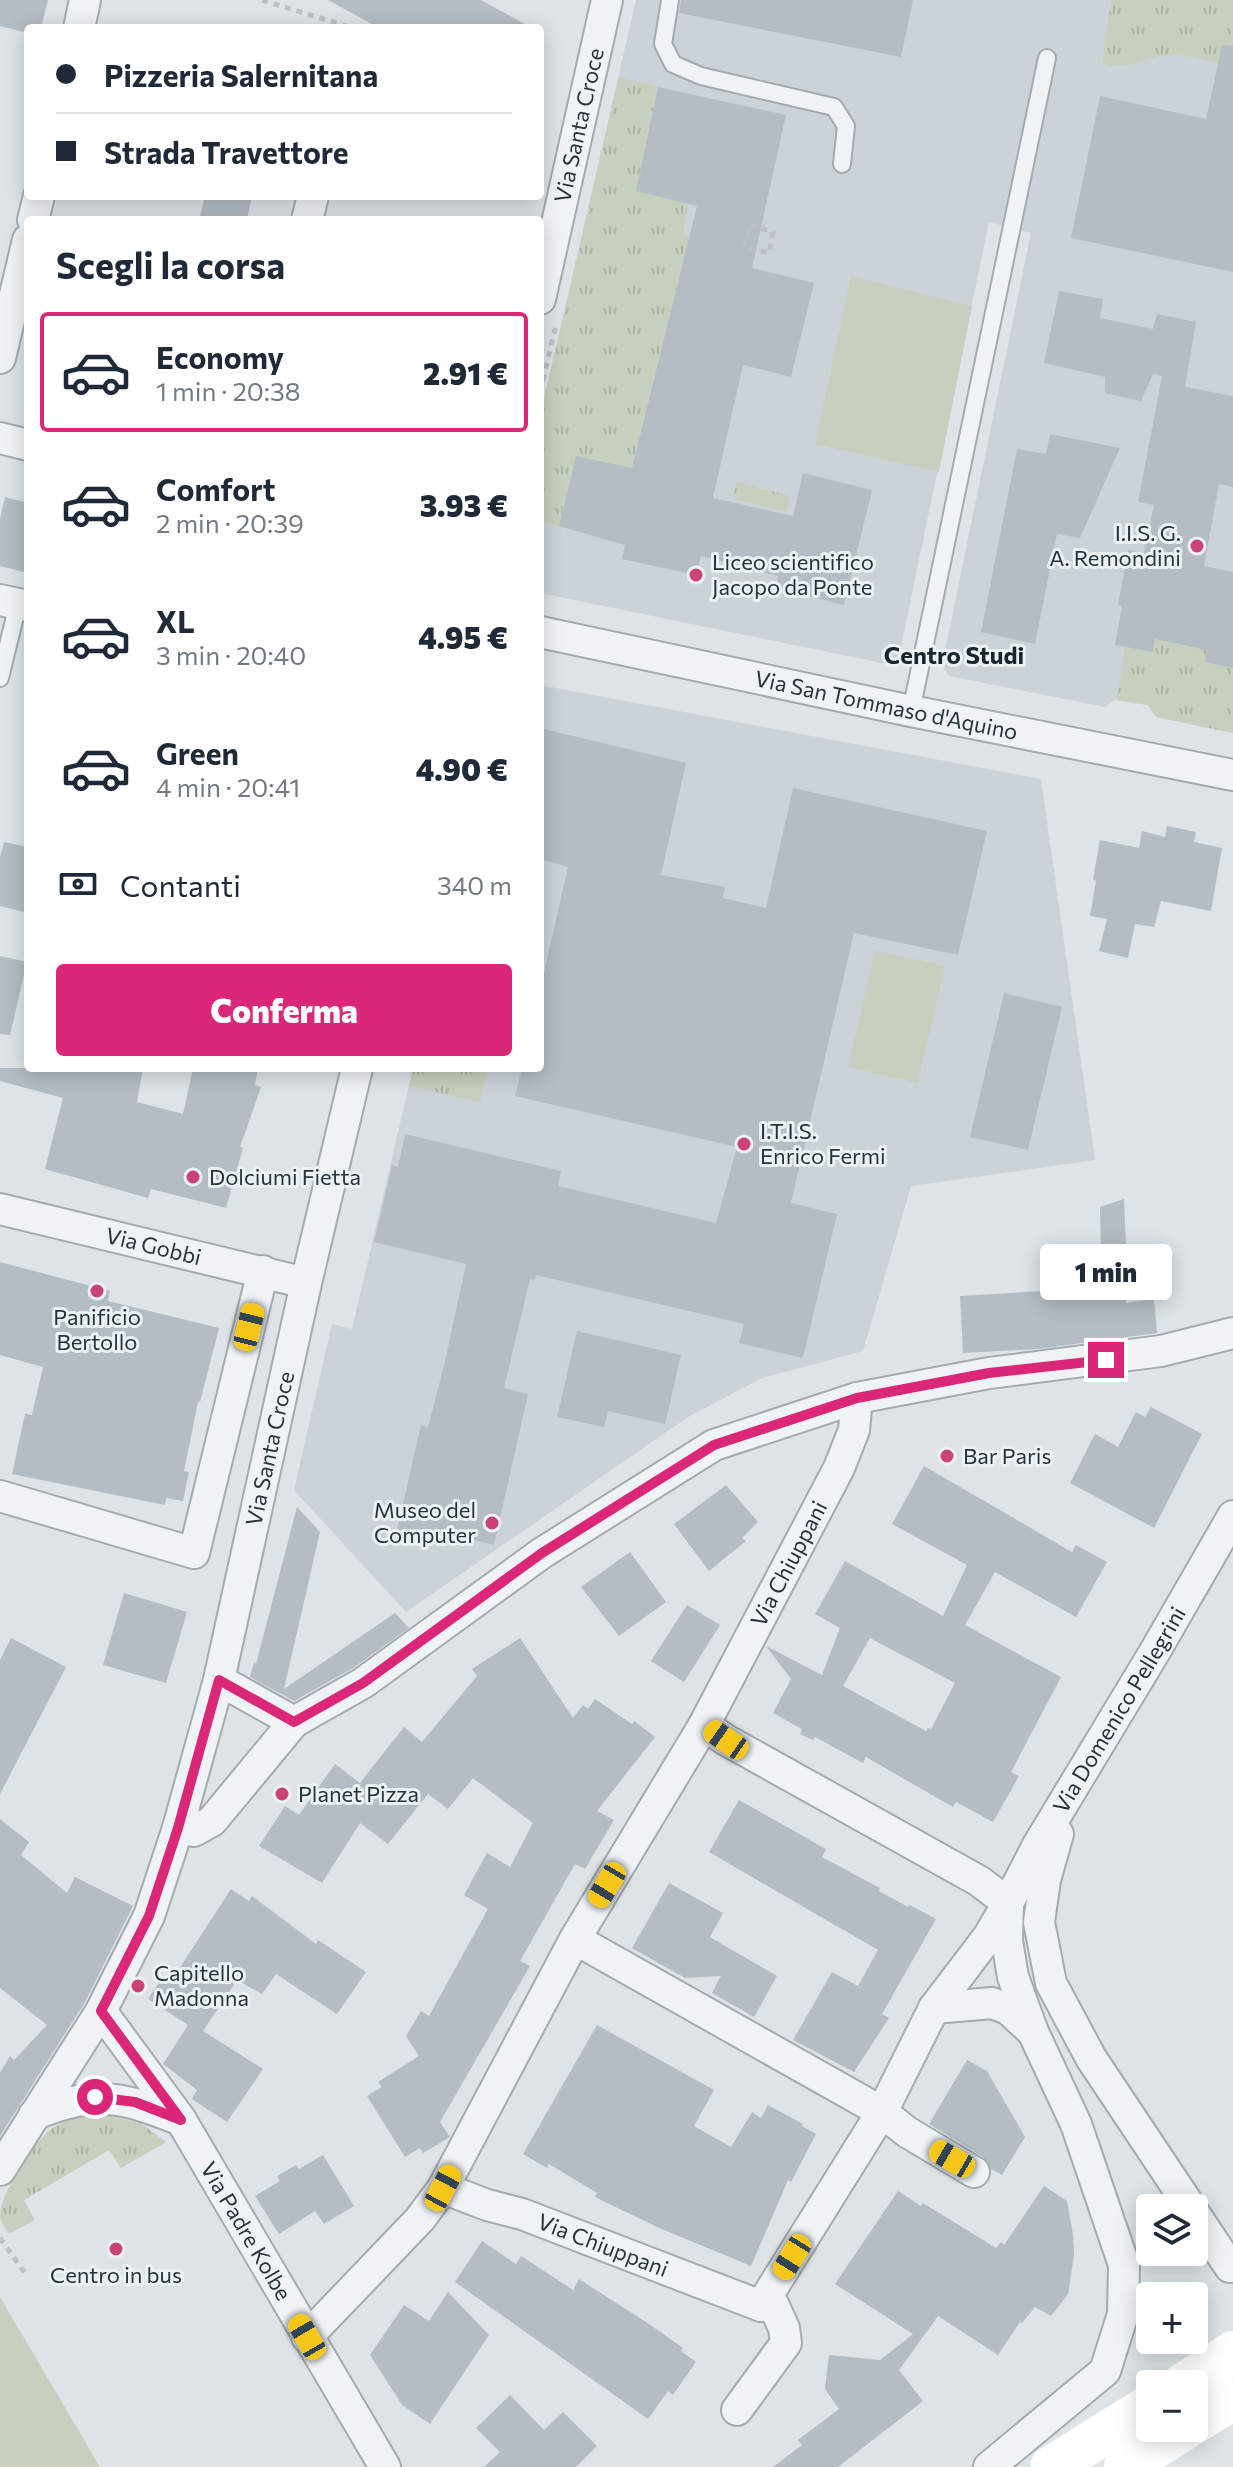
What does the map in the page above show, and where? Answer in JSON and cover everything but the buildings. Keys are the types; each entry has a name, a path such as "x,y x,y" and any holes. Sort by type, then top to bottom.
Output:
{"main road":[{"path":"1205,2370 1233,2352"},
{"path":"1208,2414 1233,2399"},
{"path":"1051,2467 1136,2414"},
{"path":"1125,2467 1164,2442"}],"street":[{"path":"80,24 85,0"},
{"name":"Via Santa Croce","path":"544,281 607,0"},
{"path":"0,358 24,257"},
{"path":"0,438 24,444"},
{"name":"Via San Tommaso d'Aquino","path":"544,633 1233,775"},
{"name":"Via Santa Croce","path":"0,2170 101,2011 149,1916 178,1828 219,1680 306,1283 356,1072"},
{"name":"Via Gobbi","path":"0,1209 306,1283"},
{"name":"Via Santa Croce","path":"0,1496 194,1553 263,1271"},
{"path":"178,1828 194,1831 212,1821 294,1722 363,1683 542,1553 714,1445 857,1398 989,1373 1161,1351 1233,1333"},
{"name":"Via Chiuppani","path":"307,2337 420,2219 443,2188 575,1939 704,1725 839,1468 854,1430 857,1398"},
{"name":"Via Domenico Pellegrini","path":"761,2306 882,2112 934,2008 988,1937 1038,1845 1233,1516"},
{"path":"1181,2194 1084,2046 1051,1983 1039,1922 1045,1880 1058,1834 1233,1529"},
{"path":"219,1680 294,1722"},
{"path":"704,1725 979,1881 1008,1903"},
{"name":"Via Domenico Pellegrini","path":"989,2467 1105,2371 1123,2314 1124,2265 1076,2124 1033,2032 1013,1977 1007,1941 1008,1903"},
{"path":"575,1939 882,2112 907,2132 974,2172"},
{"name":"Via Domenico Pellegrini","path":"934,2008 992,2003 1008,2009 1033,2032"},
{"name":"Via Padre Kolbe","path":"101,2011 181,2120 385,2467"},
{"path":"34,2115 61,2103 95,2097 135,2102 181,2120"},
{"name":"Via Chiuppani","path":"443,2188 522,2214 761,2306"},
{"path":"1208,2234 1230,2267"},
{"path":"737,2410 786,2343 784,2328 773,2304 761,2306"}],"lane":[{"path":"670,0 663,44 673,64 701,76 834,107 846,126 842,164"},
{"path":"911,711 1047,58"},
{"path":"0,678 15,603"}],"path":[{"path":"262,0 340,24"},
{"path":"750,225 773,232 769,253 744,247 750,225"},
{"path":"0,2238 27,2276"}],"shaded area":[{"path":"636,0 1233,0 1233,733 1156,717 1148,705 1114,700 1105,707 949,676 942,665 1031,233 989,222 897,666 544,594 544,399"},
{"name":"I.T.I.S. Enrico Fermi","path":"544,686 1041,779 1095,1160 911,1186 863,1351 762,1378 688,1417 406,1612 294,1490 332,1324 352,1329 412,1072 544,1072"}],"green space":[{"path":"1111,0 1233,0 1233,68 1170,55 1120,66 1102,63"},
{"path":"619,77 658,87 636,190 688,204 683,232 689,238 632,468 576,456 569,486 573,499 565,497 559,526 544,522 544,399"},
{"path":"851,276 972,306 939,472 815,444"},
{"path":"737,482 790,496 786,512 733,499"},
{"path":"1155,639 1207,650 1205,662 1233,668 1233,733 1156,717 1148,705 1117,700 1125,647 1152,652"},
{"path":"875,950 945,966 918,1083 848,1067"},
{"path":"412,1072 487,1072 480,1102 409,1086"},
{"path":"96,2112 142,2124 166,2142 121,2168 109,2150 24,2200 35,2220 9,2234 0,2217 2,2206 12,2181 28,2155 54,2127"},
{"path":"0,2297 100,2467 0,2467"}],"place":[{"name":"I.I.S. G. A. Remondini","path":"1197,546"},
{"name":"Liceo scientifico Jacopo da Ponte","path":"696,575"},
{"name":"I.T.I.S. Enrico Fermi","path":"744,1144"},
{"name":"Dolciumi Fietta","path":"193,1177"},
{"name":"Panificio Bertollo","path":"97,1291"},
{"name":"Bar Paris","path":"947,1456"},
{"name":"Museo del Computer","path":"492,1523"},
{"name":"Planet Pizza","path":"282,1794"},
{"name":"Capitello Madonna","path":"138,1986"},
{"name":"Centro in bus","path":"116,2249"}],"district":[{"name":"Centro Studi","path":"954,656"}],"route":[{"path":"95,2097 135,2102 181,2120 101,2011 149,1916 178,1828 219,1680 294,1722 363,1683 542,1553 714,1445 857,1398 989,1373 1106,1360"}]}
